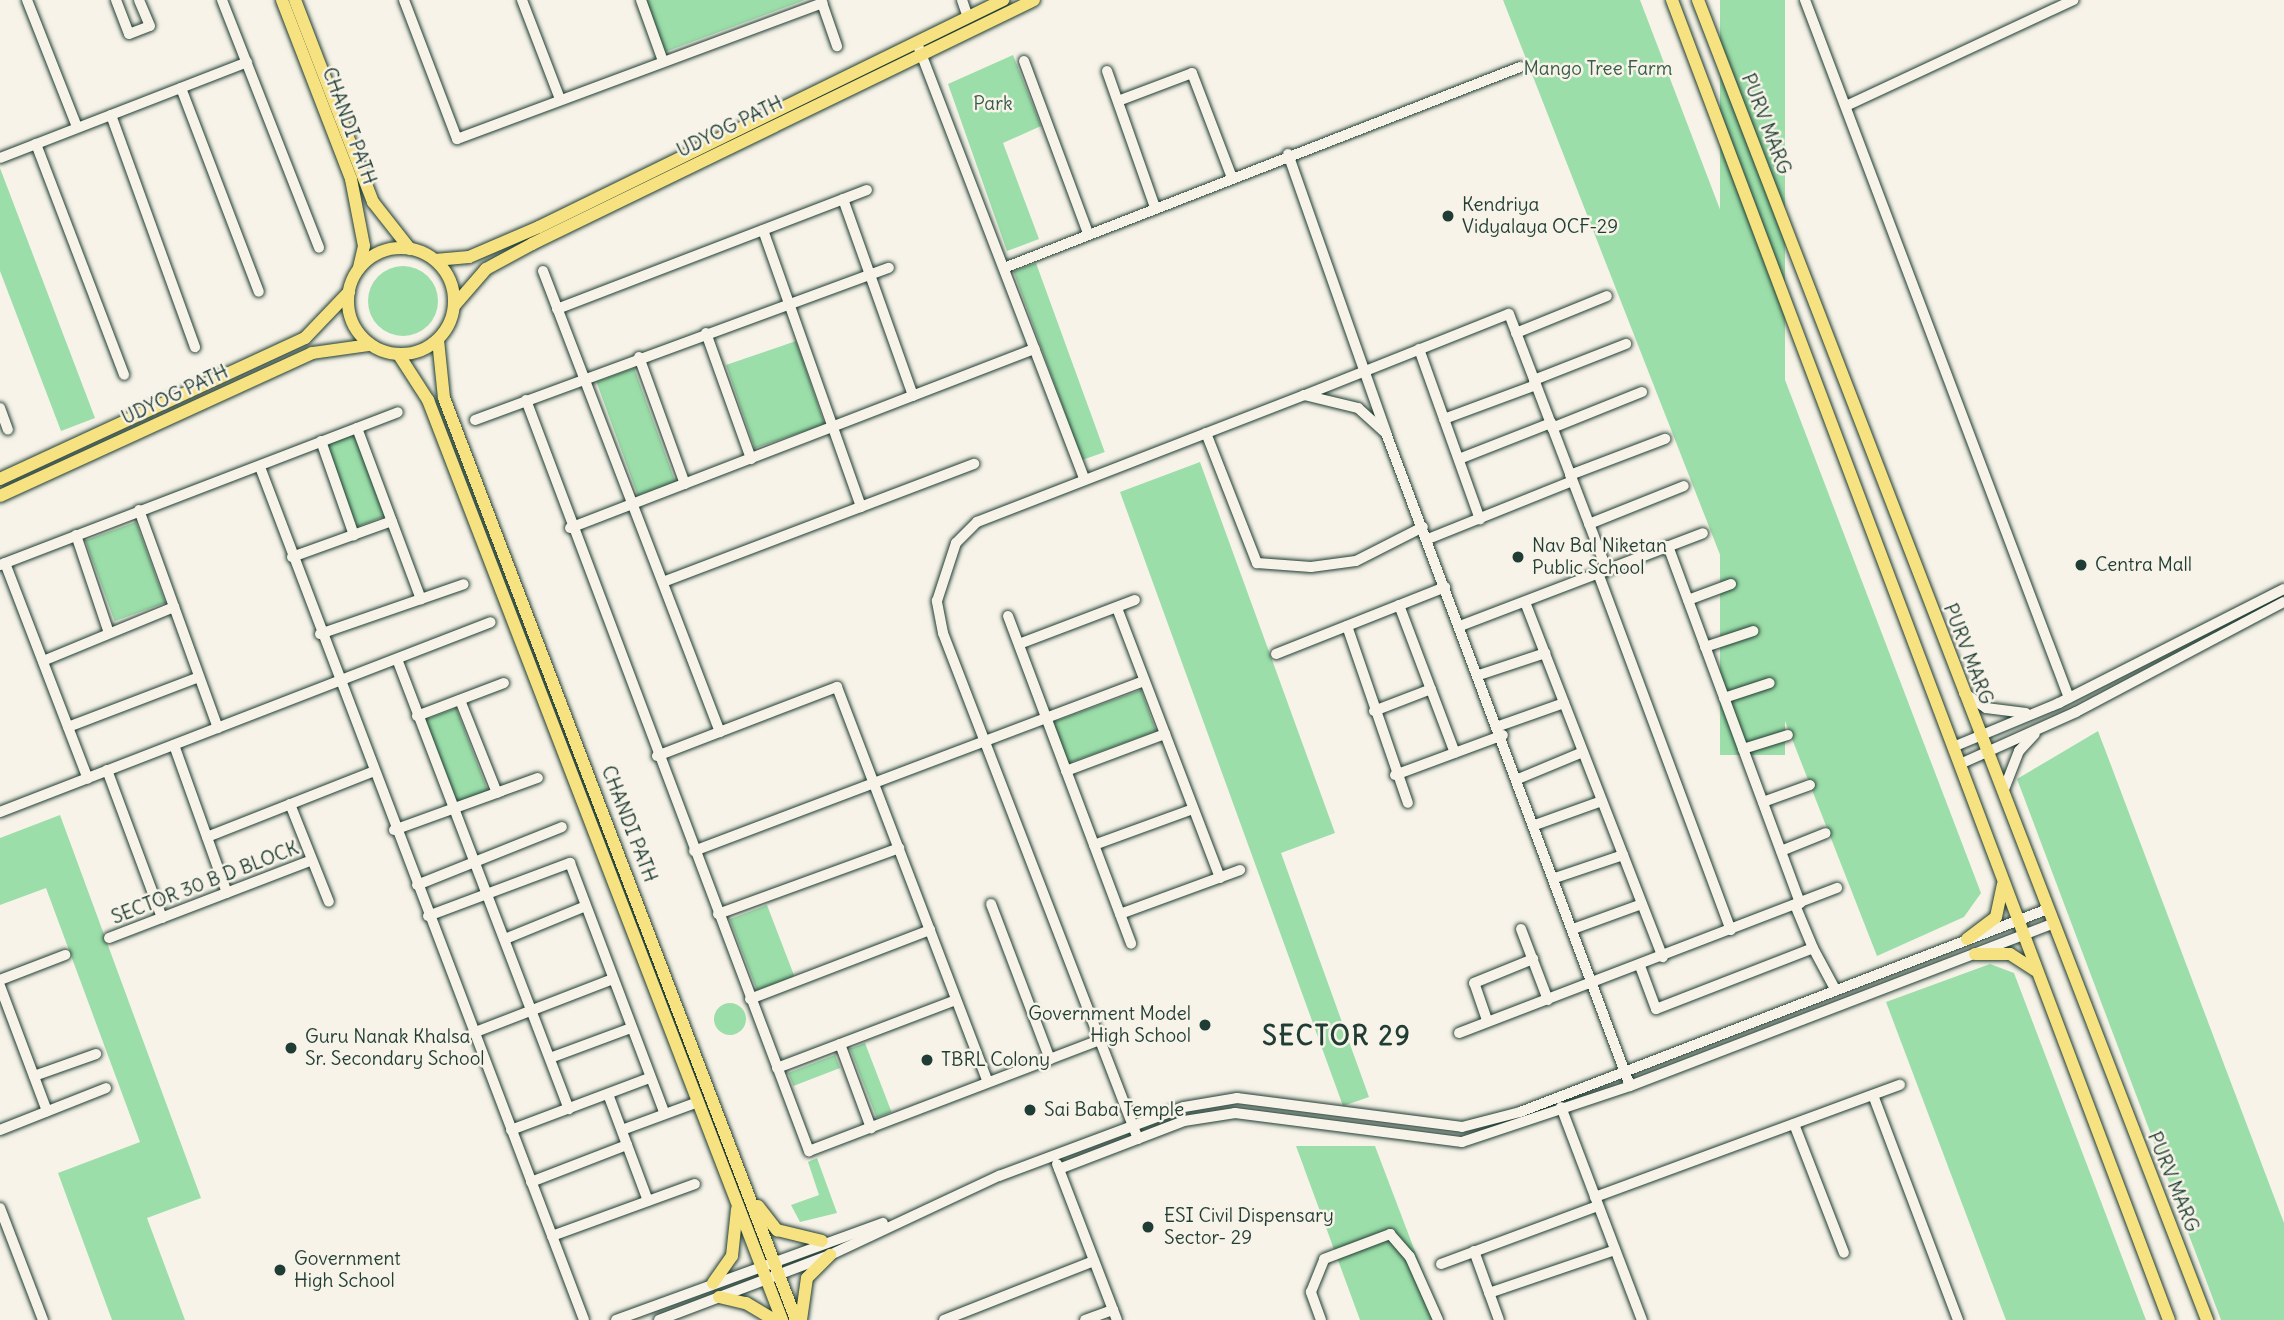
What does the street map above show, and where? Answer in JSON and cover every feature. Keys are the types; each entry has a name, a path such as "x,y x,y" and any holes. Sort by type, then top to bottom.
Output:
{"main road":[{"name":"CHANDI PATH","path":"282,0 351,179 364,246 359,268"},
{"name":"CHANDI PATH","path":"295,0 373,202 410,249"},
{"name":"UDYOG PATH","path":"435,260 469,257 538,226 1003,0"},
{"name":"UDYOG PATH","path":"454,306 486,269 532,244 1034,0"},
{"path":"1672,0 2169,1320"},
{"name":"PURV MARG","path":"1698,0 2050,925 2207,1320"},
{"path":"389,249 410,249 435,260 453,288 454,306 438,340 399,355 369,345 349,314 349,292 359,268 389,249"},
{"name":"UDYOG PATH","path":"0,479 305,338 349,292"},
{"name":"CHANDI PATH","path":"438,340 444,398 750,1195 767,1263"},
{"name":"UDYOG PATH","path":"0,496 312,353 369,345"},
{"name":"CHANDI PATH","path":"399,355 428,400 737,1202 773,1277 798,1320"},
{"path":"1967,939 1996,916 2002,876"},
{"path":"1975,954 2010,954 2040,976"},
{"path":"750,1195 777,1230 822,1241"},
{"path":"713,1283 732,1256 737,1202"},
{"path":"798,1320 807,1278 830,1255"},
{"name":"CHANDI PATH","path":"773,1277 782,1320"},
{"path":"719,1297 747,1303 774,1320"}],"street":[{"path":"27,0 77,127"},
{"path":"116,0 129,34 149,26 139,0"},
{"path":"222,0 319,248"},
{"path":"404,0 457,139 821,2 837,46"},
{"path":"522,0 560,99"},
{"path":"641,0 663,61"},
{"path":"962,0 968,17"},
{"path":"1805,0 2069,698"},
{"path":"1846,106 2073,0"},
{"path":"917,43 1085,480"},
{"path":"1024,61 1088,233"},
{"path":"0,159 247,62"},
{"path":"1004,268 1287,154 1520,67"},
{"path":"1107,71 1155,207"},
{"path":"1118,102 1192,74 1232,178"},
{"path":"181,88 259,292"},
{"path":"111,115 195,347"},
{"path":"36,144 124,375"},
{"path":"1287,154 1386,433 1501,731 1630,1086"},
{"path":"557,309 867,190"},
{"path":"844,199 913,396"},
{"path":"763,230 861,507"},
{"path":"475,420 584,377 889,268"},
{"path":"543,271 720,732"},
{"path":"1516,333 1607,296"},
{"path":"1138,1139 943,633 937,601 945,568 977,522 1509,314 1589,524 1602,572 1731,930"},
{"path":"706,333 751,459"},
{"path":"1444,419 1626,344"},
{"path":"570,528 1035,349"},
{"path":"1419,349 1480,519"},
{"path":"639,357 685,484"},
{"path":"1459,459 1642,392"},
{"path":"1304,395 1358,408 1386,433"},
{"path":"526,400 570,528 809,1151 1100,1040"},
{"path":"0,408 8,430"},
{"path":"88,779 2,564 398,412"},
{"path":"357,428 421,599"},
{"path":"1206,433 1257,563 1297,568 1356,561 1423,527"},
{"path":"1428,539 1665,439"},
{"path":"321,441 354,535"},
{"path":"663,582 974,464"},
{"path":"260,467 337,682 584,1320"},
{"path":"1589,524 1684,486"},
{"path":"139,510 218,728"},
{"path":"292,557 392,521"},
{"path":"1460,626 1703,533"},
{"path":"76,535 109,634"},
{"path":"1668,546 1763,802 1813,948 1835,989"},
{"path":"320,635 464,584"},
{"path":"1688,600 1731,584"},
{"path":"1276,654 1446,586"},
{"path":"1953,747 2069,698 2284,589"},
{"path":"1019,644 1135,600"},
{"path":"1525,602 1663,957"},
{"path":"1960,764 2040,730 2284,602"},
{"path":"1399,605 1455,753"},
{"path":"43,661 174,607"},
{"path":"1116,608 1220,878"},
{"path":"1008,615 1131,944"},
{"path":"1,808 88,779 491,622"},
{"path":"1347,626 1395,775 1408,803"},
{"path":"1705,647 1753,631"},
{"path":"1479,675 1545,653"},
{"path":"397,659 569,1109"},
{"path":"68,727 199,677"},
{"path":"694,851 1144,681"},
{"path":"417,716 504,683"},
{"path":"1724,698 1770,683"},
{"path":"657,756 837,687 988,1082"},
{"path":"1374,710 1431,689"},
{"path":"1962,691 2003,714 2035,713"},
{"path":"460,700 497,793"},
{"path":"1395,775 1455,753 1564,703"},
{"path":"2002,796 2019,751 2040,730"},
{"path":"1066,771 1165,734"},
{"path":"1743,749 1788,735"},
{"path":"174,745 227,893"},
{"path":"1518,779 1583,752"},
{"path":"107,771 162,918"},
{"path":"207,837 372,772"},
{"path":"394,830 538,778"},
{"path":"1763,802 1810,785"},
{"path":"1535,825 1602,802"},
{"path":"290,804 329,902"},
{"path":"1094,845 1193,809"},
{"path":"417,885 562,827"},
{"path":"1780,851 1826,833"},
{"path":"718,914 899,848"},
{"path":"1555,878 1623,855"},
{"name":"SECTOR 30 B D BLOCK","path":"110,938 313,860"},
{"path":"428,916 570,863 664,1114"},
{"path":"1120,914 1240,870"},
{"path":"1458,1033 1487,1020 1640,966 1837,888"},
{"path":"991,904 1049,1059"},
{"path":"1573,929 1642,904"},
{"path":"505,939 586,906"},
{"path":"659,1320 830,1255 914,1213 1054,1155 1184,1107 1237,1098 1462,1127 1557,1098 2045,910"},
{"path":"1059,1168 1184,1121 1235,1113 1462,1142 1630,1086 2050,925"},
{"path":"1521,929 1548,1000"},
{"path":"750,999 930,930"},
{"path":"1640,966 1656,1009 1813,948"},
{"path":"0,980 65,955"},
{"path":"1487,1020 1475,984 1533,959"},
{"path":"473,1033 613,979"},
{"path":"0,986 47,1111"},
{"path":"777,1068 956,1000"},
{"path":"550,1058 631,1028"},
{"path":"841,1044 871,1128"},
{"path":"34,1076 96,1054"},
{"path":"511,1130 649,1078"},
{"path":"1441,1264 1794,1124 1900,1085"},
{"path":"0,1130 106,1088"},
{"path":"608,1094 648,1201"},
{"path":"1873,1095 1958,1320"},
{"path":"1557,1098 1642,1320"},
{"path":"622,1130 698,1102"},
{"path":"1794,1124 1844,1253"},
{"path":"531,1182 627,1145"},
{"path":"1054,1155 1115,1315 1086,1320"},
{"path":"552,1236 695,1184"},
{"path":"0,1208 43,1320"},
{"path":"616,1320 822,1241 914,1213"},
{"path":"1321,1320 1311,1292 1324,1259 1390,1234 1410,1257 1438,1320"},
{"path":"1489,1293 1615,1250"},
{"path":"1474,1251 1499,1320"},
{"path":"944,1320 1094,1261"}],"green space":[{"path":"646,0 805,0 665,52"},
{"name":"Mango Tree Farm","path":"1503,0 1640,0 1981,893 1964,917 1877,956"},
{"path":"1720,0 1785,0 1785,755 1720,755"},
{"name":"Park","path":"1013,55 1041,126 1003,143 1039,239 1007,251 948,84"},
{"path":"0,168 95,418 61,431 0,271"},
{"path":"1036,263 1105,452 1082,460 1013,271"},
{"path":"403,266 428,276 438,301 428,326 403,336 378,326 368,301 378,276"},
{"path":"796,341 825,424 755,448 726,365"},
{"path":"634,368 675,482 638,495 596,382"},
{"path":"356,432 388,515 357,527 325,444"},
{"path":"1200,462 1335,833 1281,853 1369,1097 1343,1106 1120,492"},
{"path":"136,522 165,603 115,621 85,540"},
{"path":"1141,690 1156,731 1067,764 1052,722"},
{"path":"456,708 488,791 456,803 424,720"},
{"path":"2098,731 2284,1223 2284,1320 2221,1320 2017,779"},
{"path":"60,815 201,1198 147,1218 185,1320 112,1320 58,1173 140,1142 46,888 0,905 0,838"},
{"path":"767,905 794,976 757,990 730,919"},
{"path":"1990,964 2014,973 2146,1320 2006,1320 1886,1002"},
{"path":"730,1003 741,1008 746,1019 741,1030 730,1035 719,1030 714,1019 719,1008"},
{"path":"865,1043 892,1112 877,1118 850,1049"},
{"path":"835,1055 840,1068 793,1086 788,1073"},
{"path":"1296,1146 1375,1146 1441,1320 1360,1320"},
{"path":"817,1158 837,1213 800,1222 791,1205 819,1195 808,1162"}],"place":[{"name":"Kendriya Vidyalaya OCF-29","path":"1448,216"},
{"name":"Nav Bal Niketan Public School","path":"1518,557"},
{"name":"Centra Mall","path":"2081,565"},
{"name":"Government Model High School","path":"1205,1025"},
{"name":"Guru Nanak Khalsa Sr. Secondary School","path":"291,1048"},
{"name":"TBRL Colony","path":"927,1060"},
{"name":"Sai Baba Temple","path":"1030,1110"},
{"name":"ESI Civil Dispensary Sector- 29","path":"1148,1227"},
{"name":"Government High School","path":"280,1270"}],"district":[{"name":"SECTOR 29","path":"1337,1036"}]}
